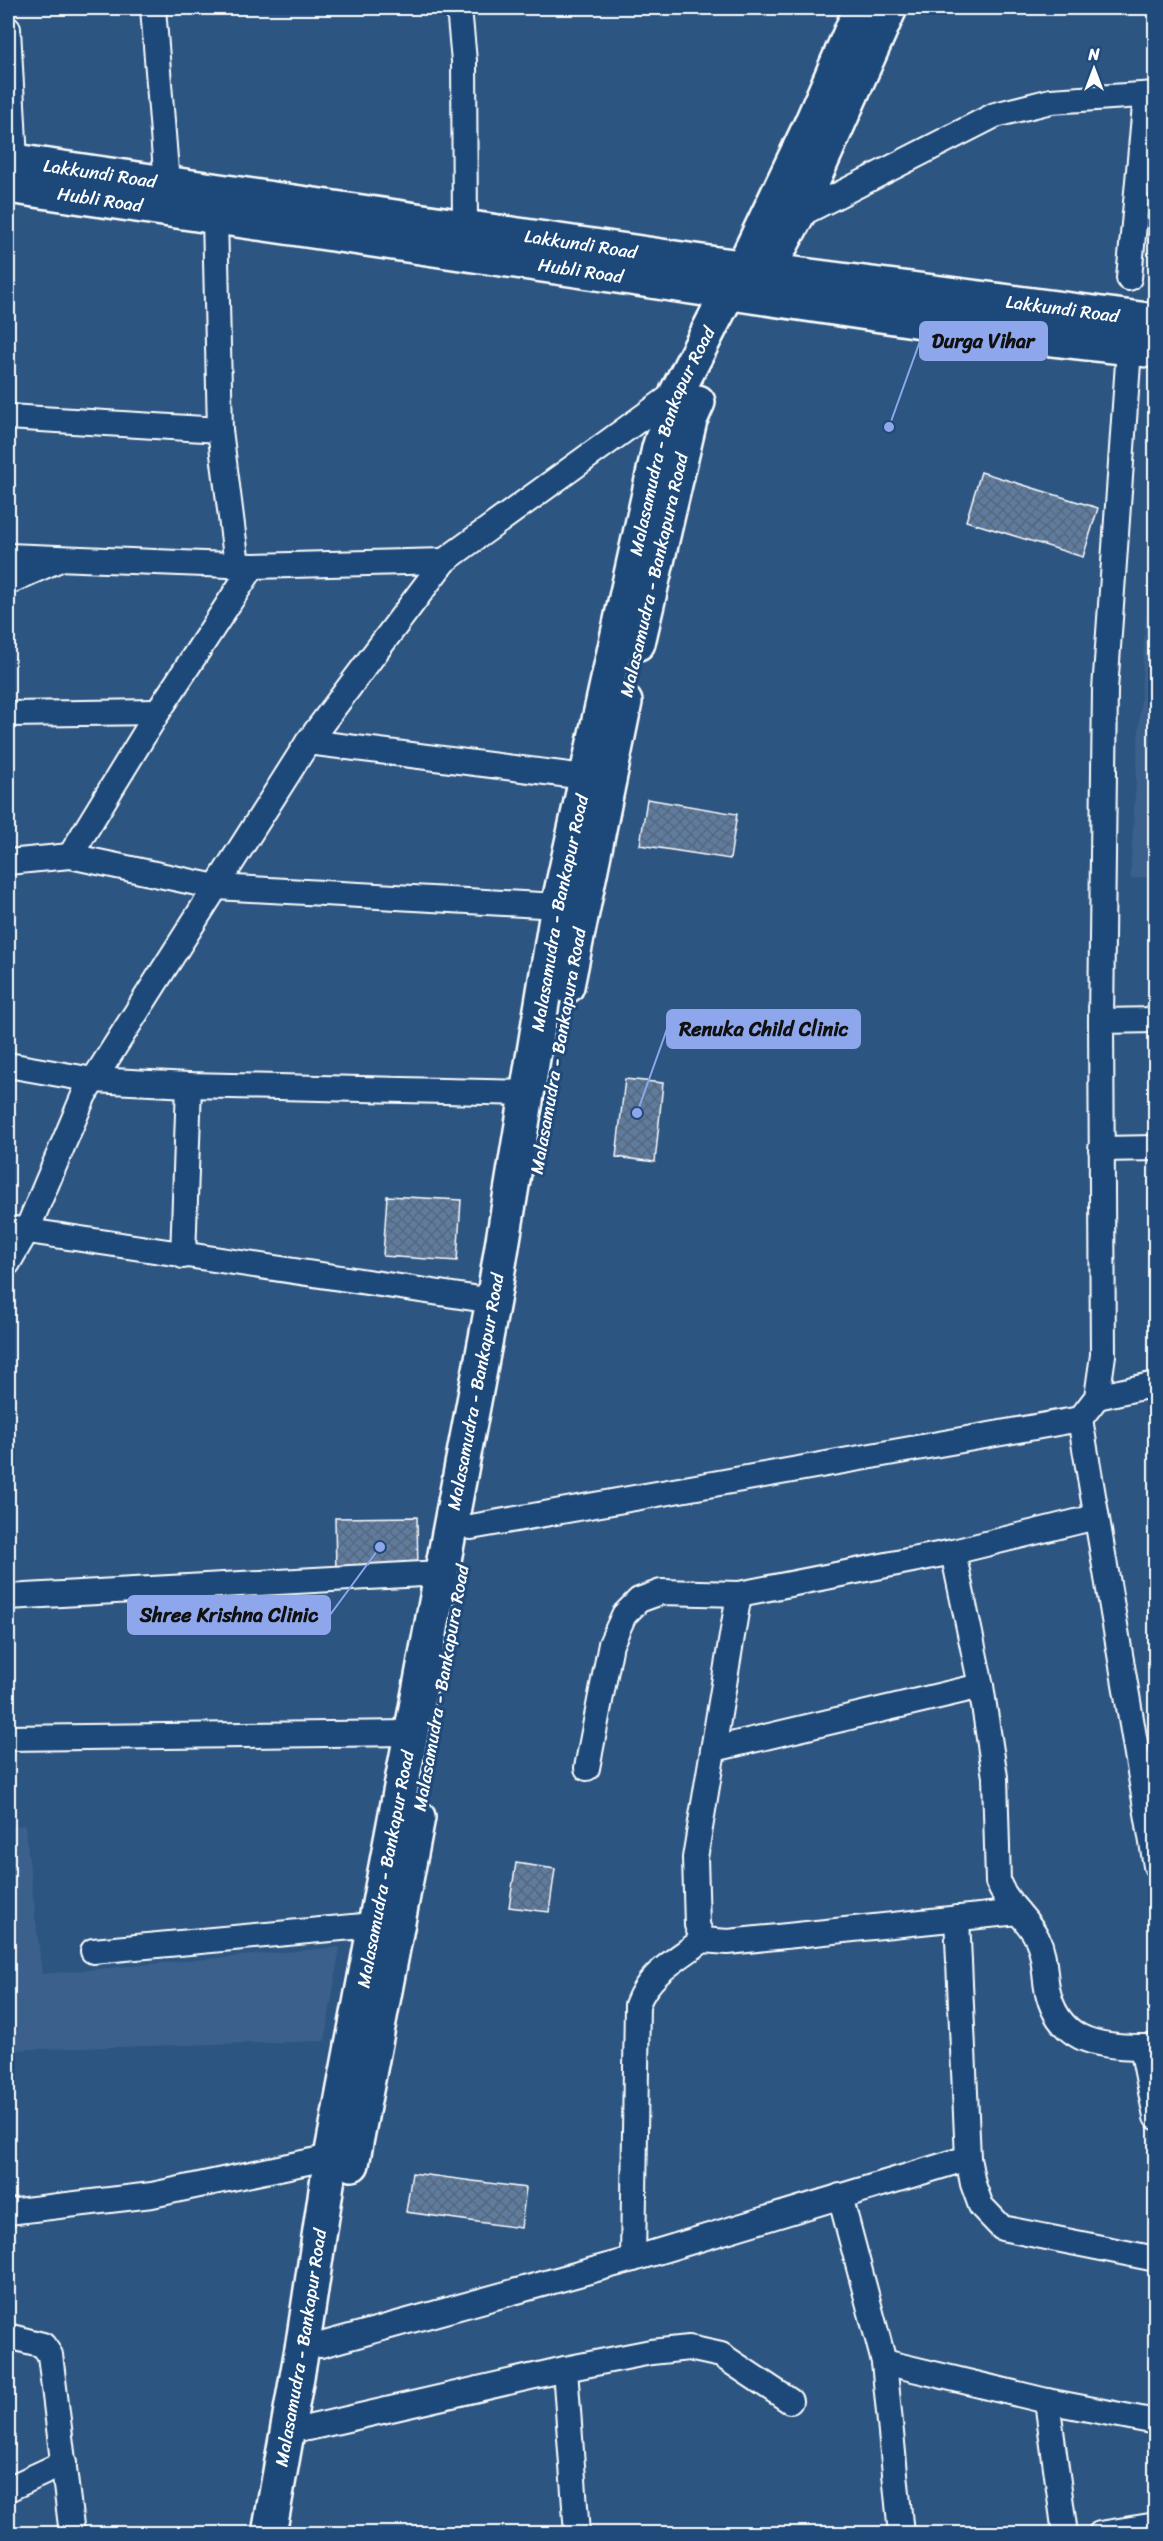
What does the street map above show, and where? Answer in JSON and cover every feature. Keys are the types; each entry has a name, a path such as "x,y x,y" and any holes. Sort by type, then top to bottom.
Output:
{"main road":[{"path":"748,281 811,124 861,8"},
{"path":"748,281 797,216 890,8"},
{"name":"Lakkundi Road","path":"10,169 167,184 465,227 748,281 1155,321"},
{"name":"Hubli Road","path":"10,169 215,217 748,281 1142,350"},
{"name":"Malasamudra - Bankapur Road","path":"269,2534 303,2343 331,2157 493,1301 558,906 585,777 647,494 677,392 748,281"},
{"name":"Malasamudra - Bankapura Road","path":"290,2534 350,2174 372,2070 471,1527 509,1343 569,973 631,673 690,420 748,281"}],"street":[{"path":"153,8 167,184"},
{"path":"459,8 464,61 465,227"},
{"path":"8,28 10,169"},
{"path":"797,216 995,115 1051,102 1151,94 1129,278"},
{"path":"70,856 245,565 220,430 215,217"},
{"path":"471,1527 1080,1419 1097,1397 1103,1355 1101,1021 1105,690 1142,350"},
{"path":"8,1263 17,1229 93,1080 308,742 444,561 677,392"},
{"path":"8,417 220,430"},
{"path":"8,556 245,565 444,561"},
{"path":"8,582 64,557"},
{"path":"8,714 158,712"},
{"path":"308,742 585,777"},
{"path":"8,862 70,856 216,887 558,906"},
{"path":"1101,1021 1155,1020"},
{"path":"8,1065 93,1080 189,1085 528,1093"},
{"path":"183,1256 189,1085"},
{"path":"1101,1149 1155,1148"},
{"path":"17,1229 183,1256 493,1301"},
{"path":"1097,1397 1155,1384"},
{"path":"1080,1419 1155,1858"},
{"path":"587,1768 611,1644 624,1615 639,1600 661,1592 740,1594 953,1552 1096,1517"},
{"path":"953,1552 981,1686 995,1777 998,1882 1002,1894 1028,1921 1038,1940 1055,2017 1071,2032 1092,2042 1115,2047 1149,2047 1155,2116"},
{"path":"8,1597 174,1590 440,1572"},
{"path":"703,1940 697,1925 695,1858 740,1594"},
{"path":"714,1749 981,1686"},
{"path":"8,1738 410,1733"},
{"path":"633,2259 637,2005 643,1988 652,1977 703,1940 728,1942 1018,1912"},
{"path":"957,1918 968,2158 973,2184 981,2206 1002,2228 1155,2259"},
{"path":"93,1951 375,1925"},
{"path":"8,2212 152,2195 331,2157"},
{"path":"321,2345 633,2259 968,2158"},
{"path":"840,2196 884,2362 901,2534"},
{"path":"8,2336 43,2345 50,2355 72,2534"},
{"path":"308,2428 564,2369 651,2352 689,2348 721,2355 790,2401"},
{"path":"884,2362 1047,2401 1155,2421"},
{"path":"564,2369 577,2534"},
{"path":"1047,2401 1065,2534"},
{"path":"8,2489 64,2463"},
{"path":"1100,2534 1155,2525"}],"shaded area":[{"path":"1155,460 1155,876 1130,879"},
{"path":"25,1825 42,1974 340,1947 325,2041 8,2050 8,1826"}],"building":[{"path":"981,472 1098,508 1083,557 966,521"},
{"path":"647,799 737,814 730,859 640,845"},
{"path":"625,1079 663,1083 655,1162 616,1157"},
{"path":"387,1196 461,1200 457,1261 383,1256"},
{"path":"417,1517 418,1572 336,1573 335,1518"},
{"path":"516,1863 555,1869 549,1912 509,1907"},
{"path":"412,2173 526,2188 521,2228 406,2212"}],"place":[{"name":"Durga Vihar","path":"889,427"},
{"name":"Renuka Child Clinic","path":"637,1113"},
{"name":"Shree Krishna Clinic","path":"380,1547"}]}
